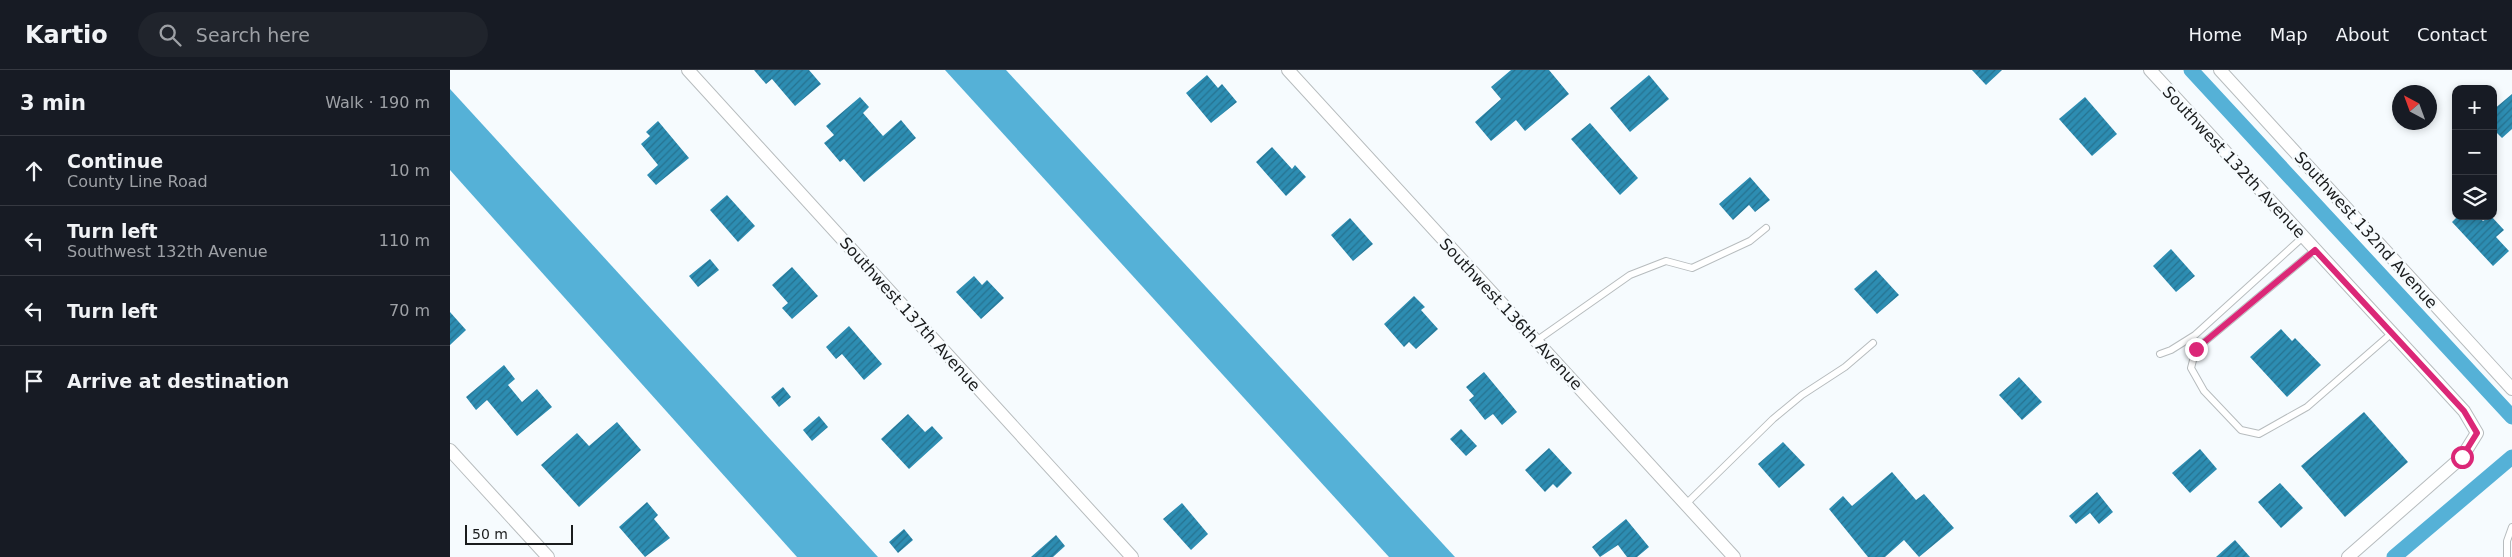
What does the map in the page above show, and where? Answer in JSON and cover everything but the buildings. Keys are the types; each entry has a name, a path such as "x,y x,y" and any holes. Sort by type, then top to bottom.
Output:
{"street":[{"name":"Southwest 137th Avenue","path":"688,70 1132,557"},
{"name":"Southwest 136th Avenue","path":"1288,70 1734,557"},
{"name":"Southwest 132th Avenue","path":"2150,70 2464,411 2477,433 2462,457 2348,557"},
{"name":"Southwest 132nd Avenue","path":"2220,70 2512,389"},
{"path":"450,450 548,557"}],"lane":[{"path":"1536,342 1630,275 1666,261 1692,268 1750,241 1766,228"},
{"path":"2160,354 2171,350 2195,335 2303,237"},
{"path":"2315,250 2196,349 2191,368 2204,391 2241,430 2259,434 2307,407 2392,333"},
{"path":"1686,504 1773,419 1802,395 1845,367 1873,343"},
{"path":"2507,557 2507,541 2512,527"}],"water":[{"path":"945,70 1006,70 1455,557 1389,557"},
{"path":"450,89 878,557 797,557 450,170"}],"waterway":[{"path":"2191,70 2512,417"},
{"path":"2394,557 2512,457"}],"route":[{"path":"2196,349 2252,300 2315,250 2464,411 2477,433 2462,457"}]}
